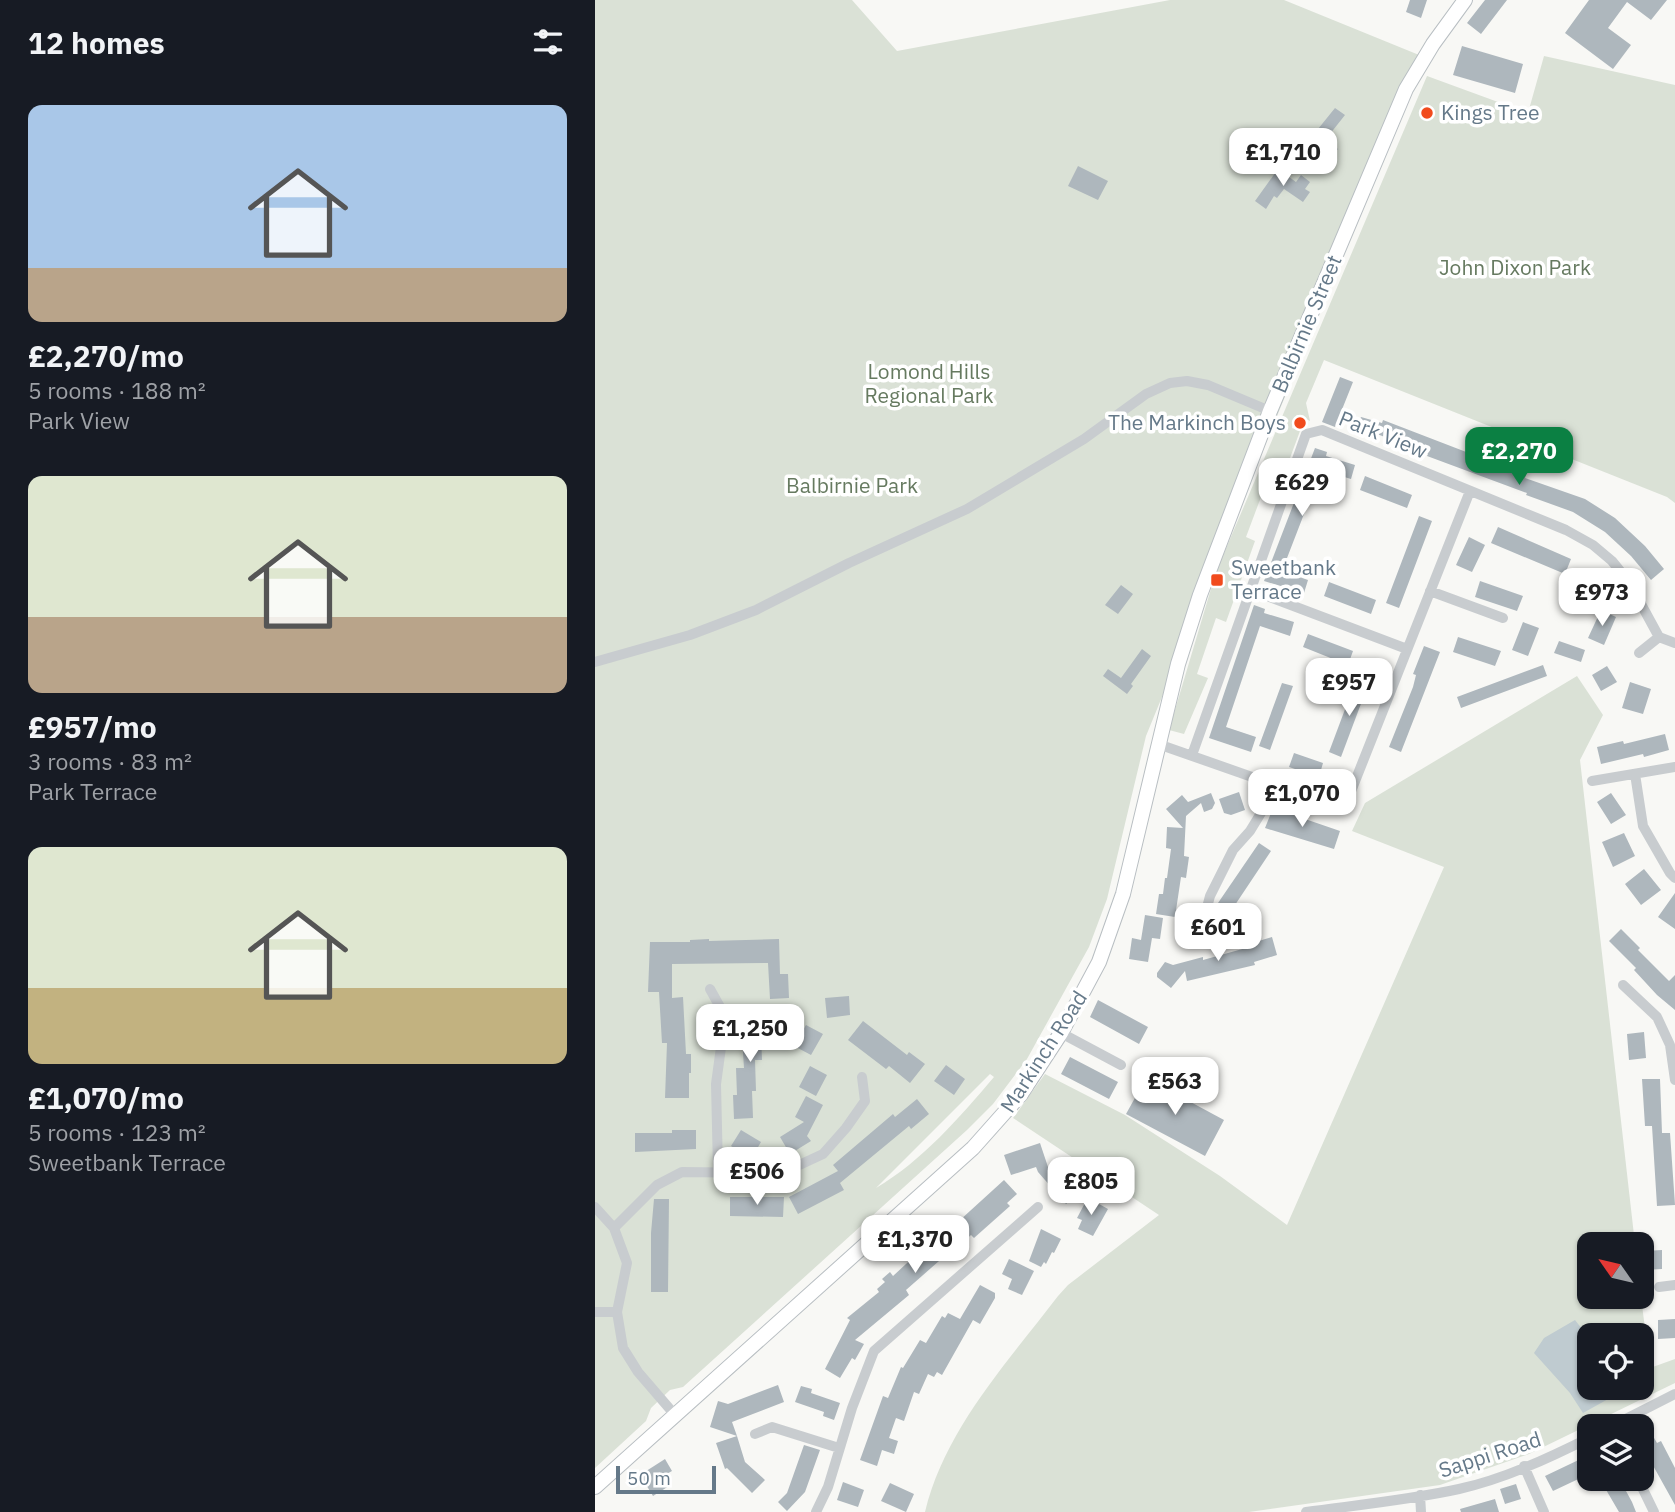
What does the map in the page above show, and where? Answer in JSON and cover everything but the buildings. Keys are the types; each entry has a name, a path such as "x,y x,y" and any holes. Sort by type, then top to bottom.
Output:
{"main road":[{"name":"Balbirnie Street","path":"1138,825 1178,664 1199,595 1270,411 1406,89 1439,35 1465,0"},
{"name":"Markinch Road","path":"595,1487 973,1147 1021,1094 1061,1032 1099,962 1123,894 1138,825"}],"street":[{"path":"595,662 689,635 756,610 849,563 967,509 1084,439 1146,394 1170,383 1187,381 1208,385 1270,411"},
{"name":"Park View","path":"1251,590 1306,434 1322,430 1566,530 1593,545 1612,561 1629,582 1659,637"},
{"path":"1158,744 1332,805 1348,799 1471,491"},
{"path":"1192,755 1251,590 1407,649"},
{"path":"1430,591 1503,618"},
{"path":"1639,653 1659,637 1675,643"},
{"path":"1592,781 1675,768"},
{"path":"1635,774 1643,827 1675,877"},
{"path":"1222,924 1203,924 1210,896 1233,850 1261,813 1271,783"},
{"path":"1623,985 1657,1017 1670,1045 1675,1080"},
{"path":"710,989 720,1007 722,1040 716,1084 718,1170"},
{"path":"1061,1032 1121,1065"},
{"path":"614,1228 657,1185 682,1172 718,1170 769,1173 795,1167 823,1154 865,1101 862,1077"},
{"path":"595,1207 614,1228 627,1263 617,1312 623,1348 643,1379 675,1415"},
{"path":"816,1512 828,1487 874,1351 1038,1208"},
{"path":"1659,1287 1675,1285"},
{"path":"595,1312 617,1312"},
{"path":"1636,1414 1675,1394"},
{"path":"755,1434 772,1427 839,1448"},
{"name":"Sappi Road","path":"1306,1512 1461,1489 1577,1443"},
{"path":"1524,1466 1544,1512"},
{"path":"1644,1491 1654,1512"},
{"path":"1420,1495 1421,1512"}],"green space":[{"name":"Lomond Hills Regional Park","path":"595,0 852,0 897,51 1170,0 1284,0 1424,57 1146,736 1107,899 1089,947 1027,1059 993,1104 967,1130 683,1387 670,1390 651,1408 646,1421 595,1468","holes":["990,1074 994,1077 925,1152 876,1188"]},
{"name":"John Dixon Park","path":"1544,56 1675,85 1675,503 1667,497 1324,360 1306,403 1310,421 1297,415 1293,421 1292,428 1300,431 1280,485 1267,481 1246,537 1255,541 1226,622 1216,618 1197,674 1208,678 1184,734 1169,730 1216,572 1427,76 1528,113"},
{"path":"1577,676 1603,715 1580,760 1634,1232 1577,1232 1577,1309 1643,1309 1644,1323 1577,1323 1577,1400 1640,1400 1611,1414 1577,1414 1577,1431 1529,1454 1440,1485 1249,1512 925,1512 934,1482 962,1425 1058,1296 1068,1285 1159,1215 1013,1118 1045,1074 1125,1115 1220,1176 1287,1225 1444,867 1352,831 1365,803"},
{"path":"1675,1359 1675,1383 1654,1393 1654,1367"}],"shaded area":[{"path":"1575,1320 1577,1323 1577,1400 1606,1400 1583,1413 1570,1393 1534,1353 1544,1338"}],"place":[{"name":"Kings Tree","path":"1427,113"},
{"name":"The Markinch Boys","path":"1300,423"},
{"name":"Sweetbank Terrace","path":"1217,580"}],"park label":[{"name":"Balbirnie Park","path":"852,486"}]}
